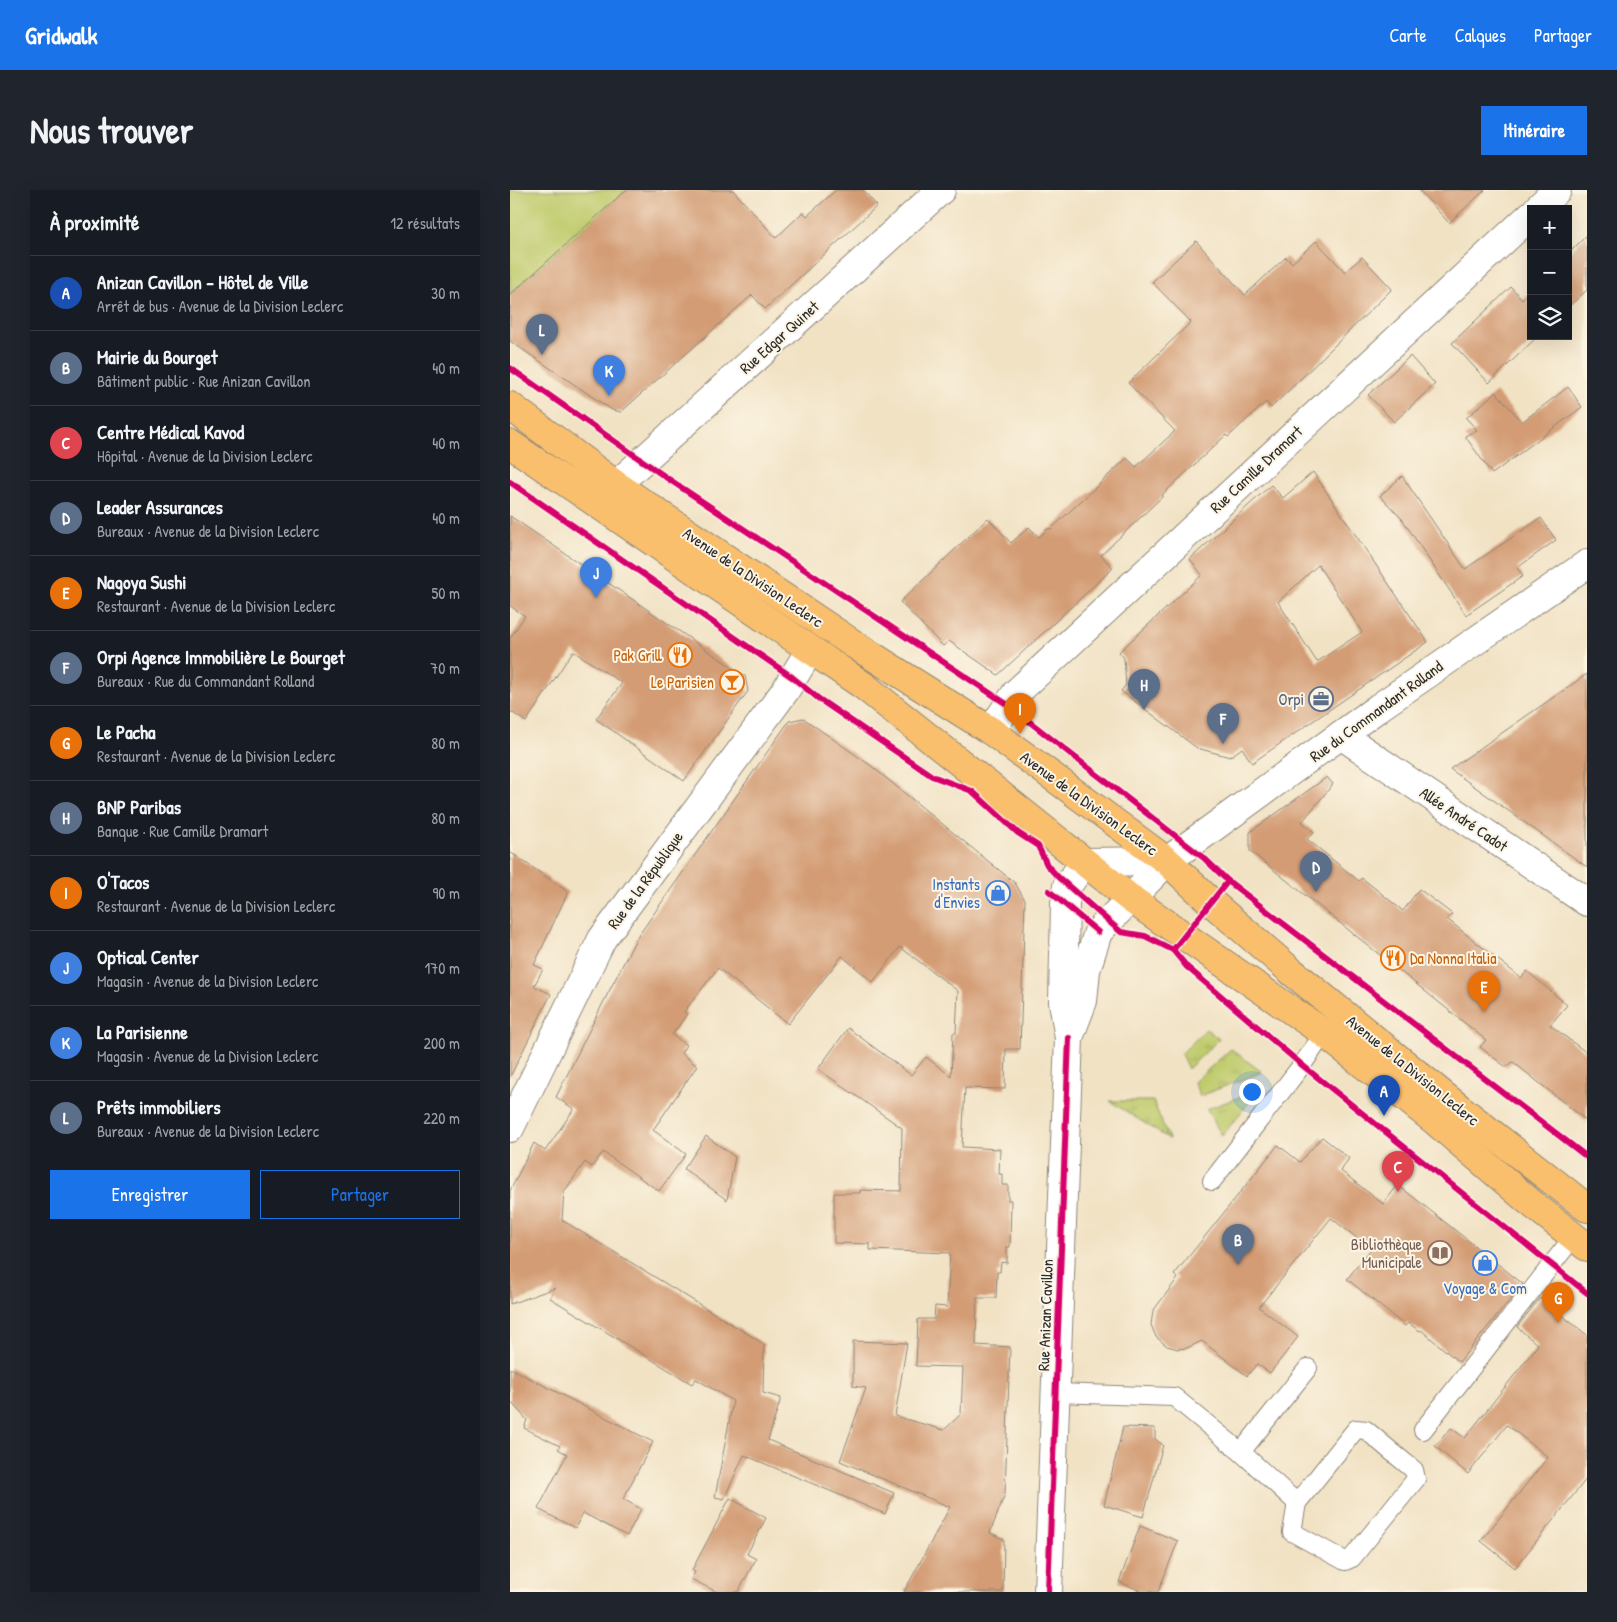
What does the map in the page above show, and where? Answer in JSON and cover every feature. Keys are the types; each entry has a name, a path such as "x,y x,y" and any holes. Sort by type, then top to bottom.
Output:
{"main road":[{"name":"Avenue de la Division Leclerc","path":"510,406 616,485 855,645 991,731 1167,861 1212,903 1291,971 1448,1099 1587,1208"},
{"name":"Avenue de la Division Leclerc","path":"510,444 864,686 1131,899 1324,1033 1435,1121 1580,1242"}],"street":[{"name":"Rue Edgar Quinet","path":"616,485 941,190"},
{"path":"1541,205 1557,190"},
{"name":"Rue Camille Dramart","path":"991,731 1016,693 1527,219"},
{"name":"Rue du Commandant Rolland","path":"1131,899 1167,861 1386,703 1587,564"},
{"name":"Rue de la République","path":"510,1128 602,939 785,691 810,650"},
{"name":"Allée André Cadot","path":"1341,735 1587,902"},
{"path":"1085,862 1167,861"},
{"name":"Rue Anizan Cavillon","path":"1048,1592 1069,1038 1063,1002 1065,903 1067,886 1085,862"},
{"name":"Rue Anizan Cavillon","path":"1069,1038 1083,1001 1086,970 1098,932 1131,899"}],"lane":[{"path":"1212,1181 1302,1065 1324,1033"},
{"path":"1423,1430 1580,1242"},
{"path":"1241,1452 1308,1368"},
{"path":"1056,1393 1174,1397 1241,1452 1297,1503"},
{"path":"1356,1429 1366,1430 1414,1470 1416,1479 1352,1558 1345,1561 1292,1532 1297,1503 1356,1429"}],"green space":[{"path":"510,190 626,190 510,294"},
{"path":"1206,1029 1219,1039 1188,1069 1181,1054"},
{"path":"1231,1049 1262,1072 1200,1096 1194,1082"},
{"path":"1259,1090 1222,1136 1207,1109"},
{"path":"1110,1101 1153,1101 1169,1139"}],"building":[{"path":"626,190 733,190 776,238 803,212 807,216 836,190 863,190 877,206 765,309 752,295 621,412 612,410 510,341 510,295"},
{"path":"1419,190 1485,190 1449,223"},
{"path":"1587,235 1587,290 1572,303 1572,295 1572,250"},
{"path":"1196,241 1245,295 1286,257 1292,263 1316,241 1345,272 1362,257 1392,289 1271,408 1266,402 1228,437 1226,435 1162,495 1101,555 1113,568 998,675 949,641 943,646 900,602 988,518 1011,543 1029,527 1039,537 1049,528 1051,529 1127,458 1136,467 1175,431 1128,383 1191,322 1152,282"},
{"path":"1511,287 1522,299 1527,295 1527,340 1534,340 1489,383 1452,343"},
{"path":"1410,356 1435,384 1394,422 1368,395"},
{"path":"1568,387 1582,407 1492,474 1465,436 1477,430 1466,418 1496,392 1522,422"},
{"path":"1313,472 1428,642 1252,763 1242,748 1230,757 1197,748 1121,691 1126,685 1124,658 1119,652 1202,575 1190,559 1271,485 1283,498","holes":["1318,565 1362,632 1317,662 1278,602"]},
{"path":"1402,476 1465,569 1541,518 1556,540 1517,568 1523,576 1466,615 1402,519 1380,496"},
{"path":"510,516 745,676 748,691 684,781 596,719 622,683 573,651 526,722 510,711 510,638 525,616 510,606"},
{"path":"1587,674 1587,867 1450,769"},
{"path":"803,718 870,765 1015,883 1025,900 1020,1049 1006,1049 1005,1089 965,1088 962,1147 1000,1149 999,1174 1002,1174 1002,1185 1008,1185 1008,1200 1011,1200 1010,1247 1007,1247 1007,1263 1001,1262 1000,1272 997,1272 996,1298 977,1298 976,1345 1010,1347 1005,1494 990,1533 1004,1539 1003,1592 904,1592 950,1507 840,1461 866,1388 853,1386 853,1341 907,1343 895,1416 944,1430 961,1414 963,1367 916,1366 918,1319 934,1319 935,1306 947,1307 950,1253 870,1250 870,1244 834,1243 834,1193 860,1193 860,1190 901,1191 902,1128 818,1069 848,1028 911,1075 926,1057 951,1076 953,1033 956,1033 958,991 900,947 873,982 842,956 788,1024 718,968 684,1012 687,1014 672,1035 686,1045 681,1053 697,1066 653,1130 686,1154 659,1191 603,1152 592,1167 585,1162 564,1192 562,1220 764,1344 763,1393 781,1398 768,1440 894,1493 885,1514 744,1455 724,1499 715,1497 733,1401 696,1379 692,1384 550,1298 555,1288 510,1304 510,1191 534,1143 545,1151 574,1109 556,1097 605,999 636,939 789,721"},
{"path":"1327,777 1333,784 1302,822 1314,832 1307,839 1359,881 1362,878 1403,911 1419,889 1452,914 1447,919 1521,978 1527,971 1567,1005 1550,1025 1587,1053 1587,1121 1513,1062 1506,1067 1480,1047 1486,1040 1250,851 1250,832"},
{"path":"510,852 568,892 534,965 543,969 534,986 551,994 510,1077"},
{"path":"706,1136 735,1157 727,1200 684,1169"},
{"path":"1322,1137 1349,1158 1341,1171 1383,1204 1398,1185 1523,1284 1459,1362 1421,1330 1408,1323 1405,1326 1347,1279 1371,1249 1331,1218 1259,1307 1298,1337 1270,1373 1257,1364 1247,1376 1202,1341 1187,1348 1178,1349 1167,1346 1156,1337 1151,1325 1153,1311 1178,1278 1174,1275 1278,1145 1300,1162"},
{"path":"1540,1298 1587,1335 1587,1478 1515,1568 1481,1541 1548,1457 1507,1425 1468,1474 1435,1446 1451,1428 1465,1438 1538,1345 1517,1327"},
{"path":"510,1368 653,1442 623,1499 641,1509 627,1536 583,1513 575,1528 538,1509 567,1454 558,1449 560,1446 524,1428 527,1420 510,1401"},
{"path":"1123,1427 1155,1428 1155,1439 1163,1445 1143,1517 1104,1505"},
{"path":"730,1498 766,1518 747,1554 756,1559 738,1592 717,1592 691,1579 695,1572 692,1570"},
{"path":"1140,1526 1178,1541 1158,1592 1144,1592 1119,1582"}],"cycle path":[{"path":"510,368 667,478 1008,705 1205,859 1228,881 1587,1157"},
{"path":"510,482 932,776 972,791 1018,833 1038,846 1047,865 1058,877 1121,932 1145,936 1173,950 1187,967 1302,1065 1587,1293"},
{"path":"1173,950 1228,881"},
{"path":"1049,891 1098,932"},
{"path":"1048,1592 1069,1038"}],"place":[{"name":"Prêts immobiliers","path":"542,355"},
{"name":"La Parisienne","path":"609,396"},
{"name":"Optical Center","path":"596,598"},
{"name":"Pak Grill","path":"680,655"},
{"name":"Le Parisien","path":"732,682"},
{"name":"Orpi","path":"1321,699"},
{"name":"BNP Paribas","path":"1144,710"},
{"name":"O'Tacos","path":"1020,734"},
{"name":"Orpi Agence Immobilière Le Bourget","path":"1223,744"},
{"name":"Leader Assurances","path":"1316,892"},
{"name":"Instants d'Envies","path":"998,893"},
{"name":"Da Nonna Italia","path":"1393,958"},
{"name":"Nagoya Sushi","path":"1484,1012"},
{"name":"Anizan Cavillon - Hôtel de Ville","path":"1384,1116"},
{"name":"Centre Médical Kavod","path":"1398,1192"},
{"name":"Bibliothèque Municipale","path":"1440,1253"},
{"name":"Voyage & Com","path":"1485,1263"},
{"name":"Mairie du Bourget","path":"1238,1265"},
{"name":"Le Pacha","path":"1558,1323"}]}
